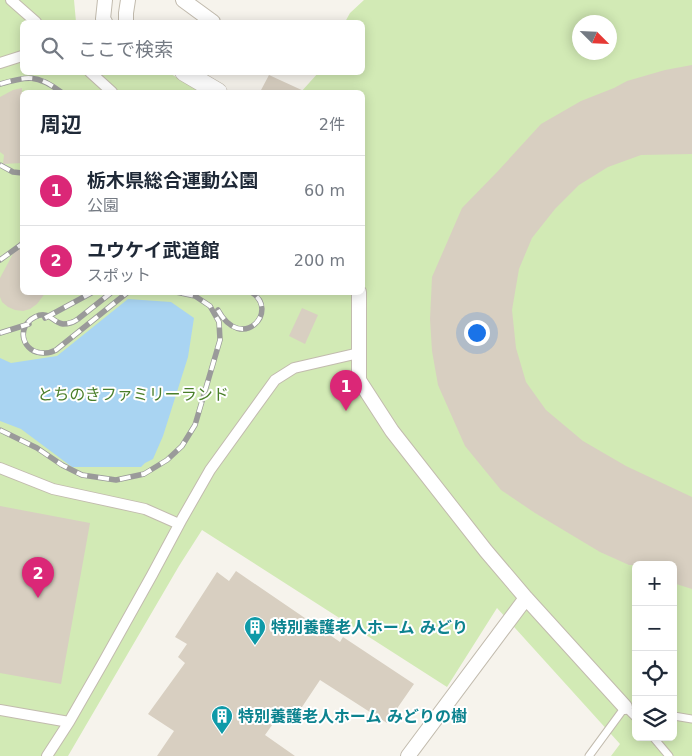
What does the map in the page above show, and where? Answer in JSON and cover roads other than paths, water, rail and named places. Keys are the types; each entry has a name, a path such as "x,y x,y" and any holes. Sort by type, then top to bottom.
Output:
{"street":[{"path":"11,0 34,20"},
{"path":"104,20 105,0"},
{"path":"126,20 128,0"},
{"path":"183,0 210,20"},
{"path":"0,63 20,57"},
{"path":"93,75 110,90"},
{"path":"189,75 215,90"},
{"path":"359,295 359,380 392,431 486,552 625,707"},
{"path":"47,756 69,722 210,470 275,380 294,368 359,353"},
{"path":"0,468 54,489 145,509 179,524"},
{"path":"408,756 526,598"},
{"path":"0,710 69,722"}],"lane":[{"path":"590,756 625,707 632,714"},
{"path":"677,716 692,719"},
{"path":"656,741 669,756"}],"water":[{"path":"128,299 171,302 194,318 188,357 163,436 153,459 141,467 72,467 21,429 0,421 0,358 11,363 57,356"}],"railway":[{"path":"0,84 18,79 32,78 45,82 58,90"},
{"path":"0,165 13,172 20,173"},
{"path":"0,260 20,245"},
{"path":"45,318 87,295"},
{"path":"108,295 71,323 59,323 44,315 35,317 29,321 23,333 26,345 37,352 47,353 56,350 124,295"},
{"path":"0,430 37,448 62,465 82,475 116,480 144,474 167,460 182,446 195,425 220,340 219,322 210,306 190,295"},
{"path":"218,310 228,323 238,328 247,328 255,324 260,317 262,309 259,300 254,295"},
{"path":"0,333 29,324"}],"place":[{"name":"栃木県総合運動公園","path":"346,411"},
{"name":"ユウケイ武道館","path":"38,598"},
{"name":"特別養護老人ホーム みどり","path":"255,646"},
{"name":"特別養護老人ホーム みどりの樹","path":"222,735"}],"park label":[{"name":"とちのきファミリーランド","path":"133,394"}]}
